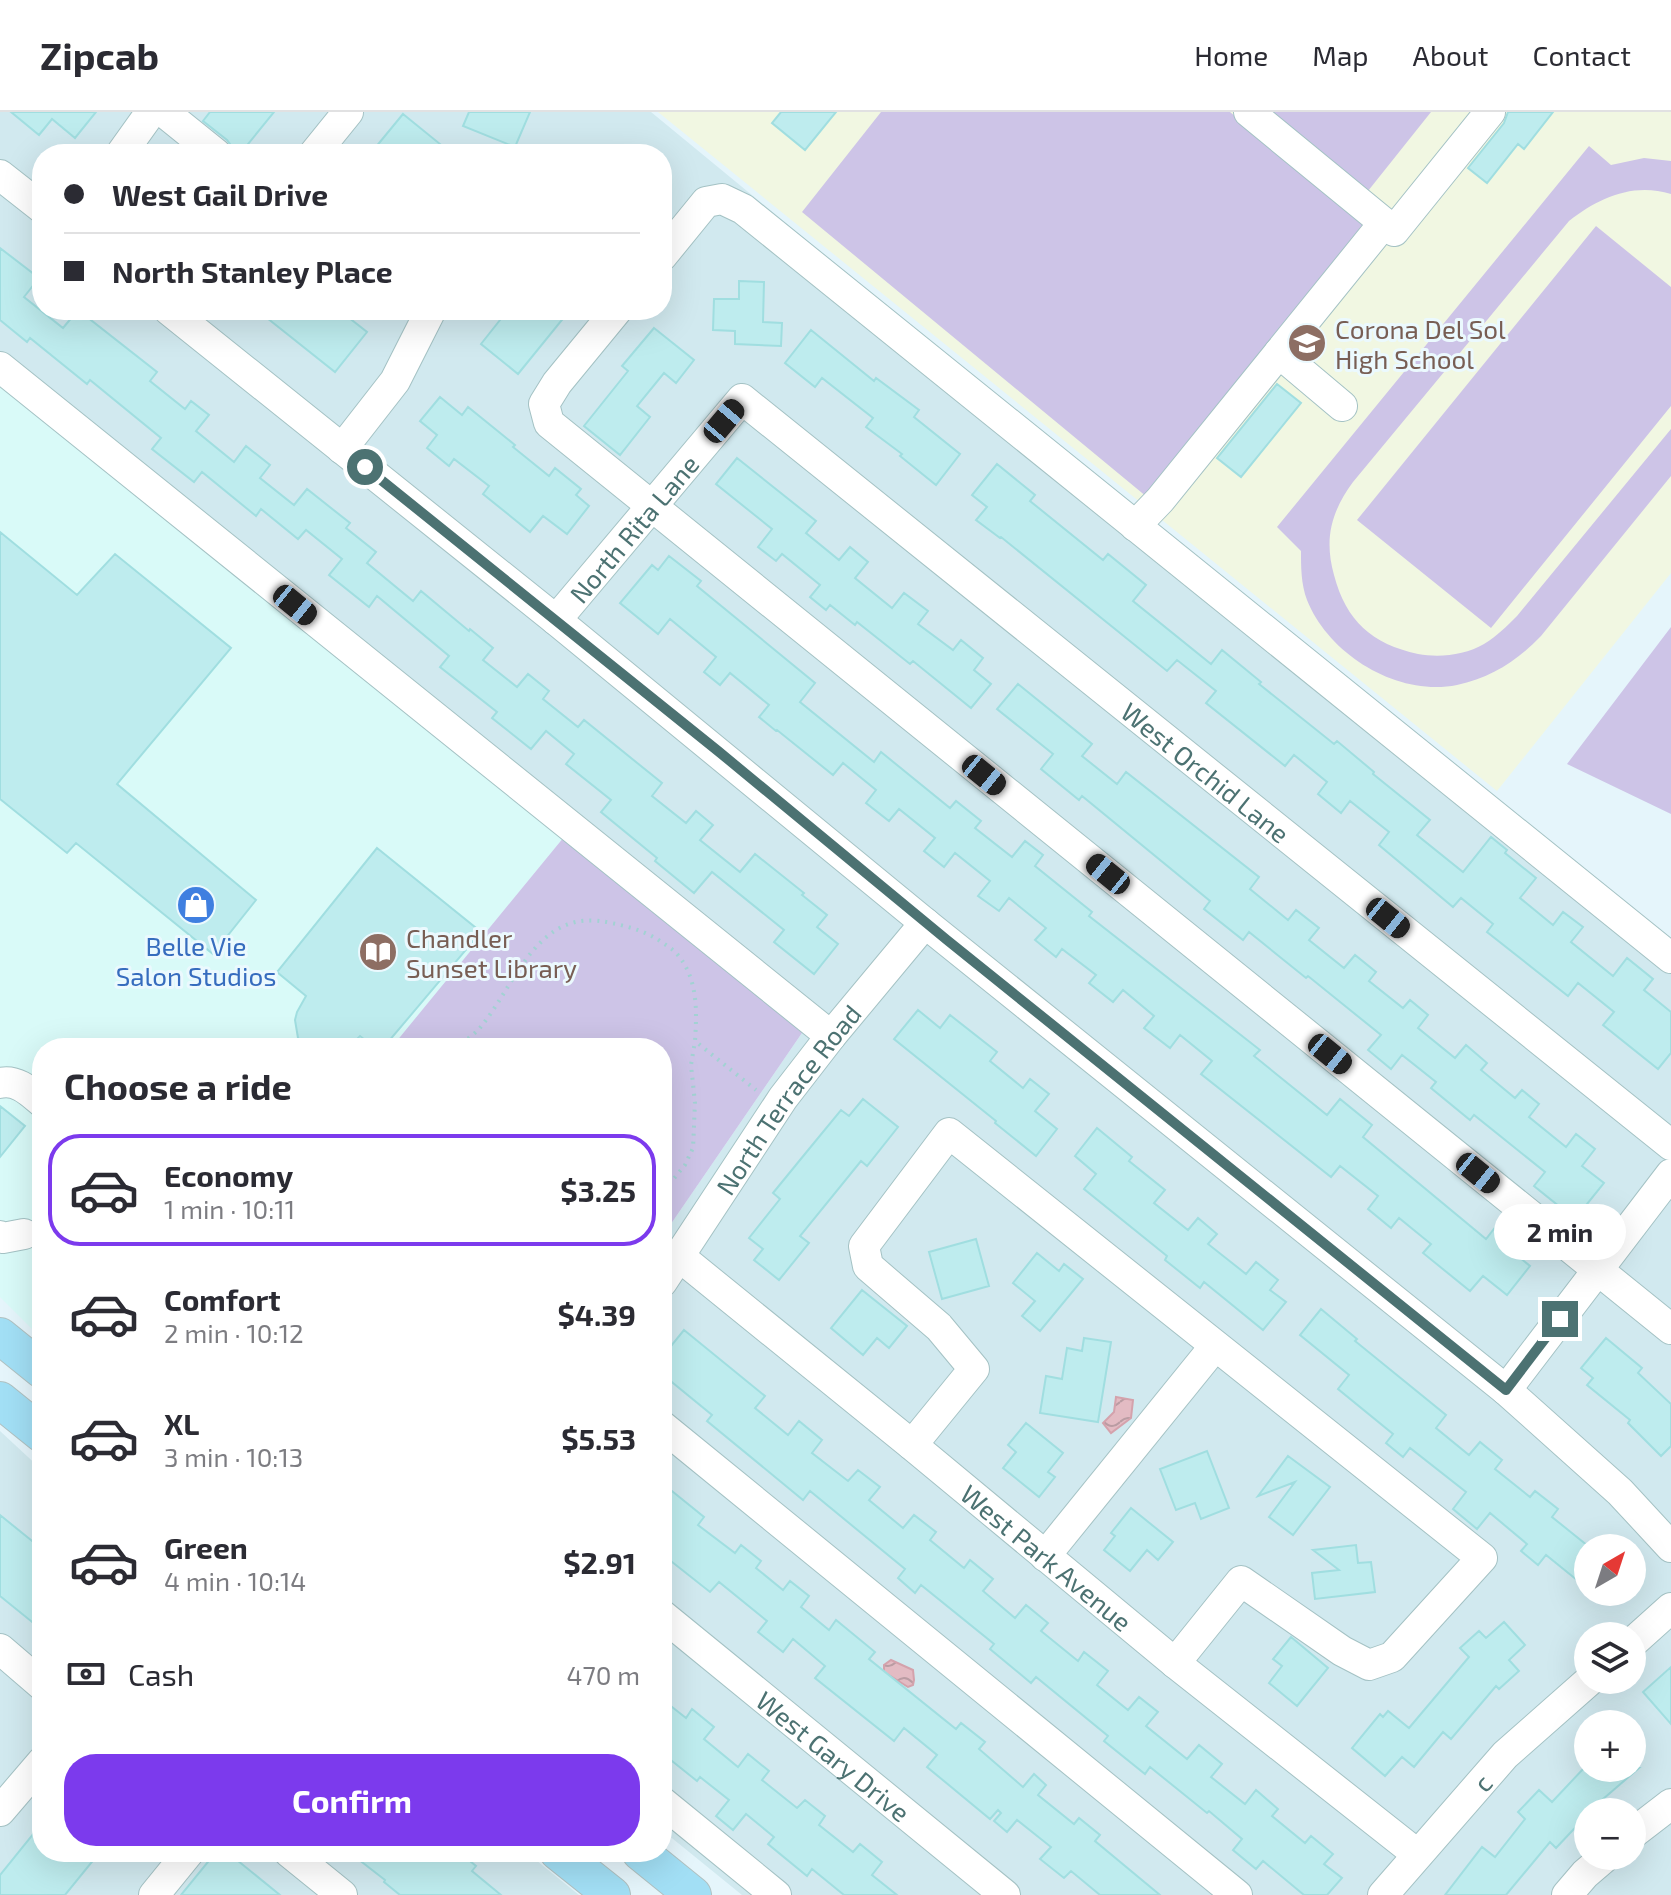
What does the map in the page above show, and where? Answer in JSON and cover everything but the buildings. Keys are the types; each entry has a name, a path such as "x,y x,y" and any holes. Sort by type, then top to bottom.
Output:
{"main road":[{"path":"0,1336 32,1362"},
{"path":"0,1400 32,1426"},
{"path":"571,1862 612,1895"},
{"path":"652,1862 693,1895"}],"street":[{"path":"128,144 151,112"},
{"path":"164,112 204,144"},
{"path":"322,144 348,112"},
{"path":"1249,112 1394,231 1490,112"},
{"path":"0,175 32,200"},
{"path":"672,244 706,202 722,199 743,209 1671,958"},
{"path":"1135,526 1160,500 1384,223"},
{"path":"181,320 1506,1390 1620,1492 1671,1547"},
{"path":"342,449 395,381 420,320"},
{"path":"609,320 557,383 544,404 549,423 1671,1329"},
{"path":"1279,353 1342,406"},
{"path":"0,367 831,1036"},
{"name":"North Rita Lane","path":"556,620 742,399"},
{"name":"West Orchid Lane","path":"742,399 1671,1145"},
{"name":"North Terrace Road","path":"672,1268 777,1106 925,923"},
{"path":"0,1083 17,1084 32,1093"},
{"path":"912,1445 974,1369 939,1327 868,1266 864,1246 949,1133 1482,1558 1392,1657 1369,1665 1342,1651 1241,1581 1175,1663"},
{"path":"1506,1390 1671,1174"},
{"name":"West Park Avenue","path":"680,1257 1175,1663 1417,1854"},
{"path":"1045,1556 1215,1346"},
{"path":"672,1434 1237,1895"},
{"path":"1646,1630 1671,1608"},
{"name":"West Gary Drive","path":"672,1623 1005,1895"},
{"path":"0,1649 32,1676"},
{"name":"c","path":"1383,1895 1505,1755 1574,1694"},
{"path":"0,1811 32,1774"},
{"path":"1646,1823 1671,1804"},
{"path":"672,1810 776,1895"},
{"path":"154,1895 181,1862"},
{"path":"301,1862 342,1895"},
{"path":"1567,1895 1590,1870"}],"path":[{"path":"468,1038 492,1011 544,936 572,923 597,919 624,926 652,936 676,952 689,970 697,1015 691,1065 695,1103 693,1148 685,1165 672,1181"},
{"path":"695,1041 777,1106"}],"shaded area":[{"path":"0,112 651,112 1671,951 1671,1895 742,1895 672,1838 672,1222 804,1030 0,379"},
{"name":"Corona Del Sol High School","path":"658,112 1671,112 1671,573 1497,791"},
{"path":"881,112 1230,112 1371,229 1153,502 802,212"},
{"path":"1271,112 1431,112 1368,191"},
{"path":"1589,146 1611,165 1644,158 1671,161 1671,194 1643,190 1617,194 1592,205 1569,221 1345,493 1335,515 1330,538 1331,562 1339,591 1363,628 1387,644 1426,655 1452,655 1469,651 1489,641 1517,616 1671,429 1671,476 1541,636 1523,653 1492,673 1457,685 1412,685 1389,678 1349,654 1317,620 1304,588 1301,551 1277,527"},
{"path":"1596,226 1671,287 1671,406 1491,628 1357,520"},
{"path":"0,379 564,837 399,1038 32,1038 32,1329 0,1297"},
{"path":"1671,627 1671,814 1567,764"},
{"path":"564,837 804,1030 672,1222 672,1038 399,1038"},
{"path":"0,1431 32,1461 32,1862 538,1862 579,1895 0,1895"}],"water":[{"path":"1116,1397 1133,1400 1131,1418 1111,1433 1103,1423 1114,1412"},
{"path":"891,1660 913,1670 913,1685 908,1687 884,1672 884,1665"}],"place":[{"name":"Corona Del Sol High School","path":"1307,343"},
{"name":"Belle Vie Salon Studios","path":"196,905"},
{"name":"Chandler Sunset Library","path":"378,952"}],"route":[{"path":"365,467 1506,1390 1560,1319"}]}
